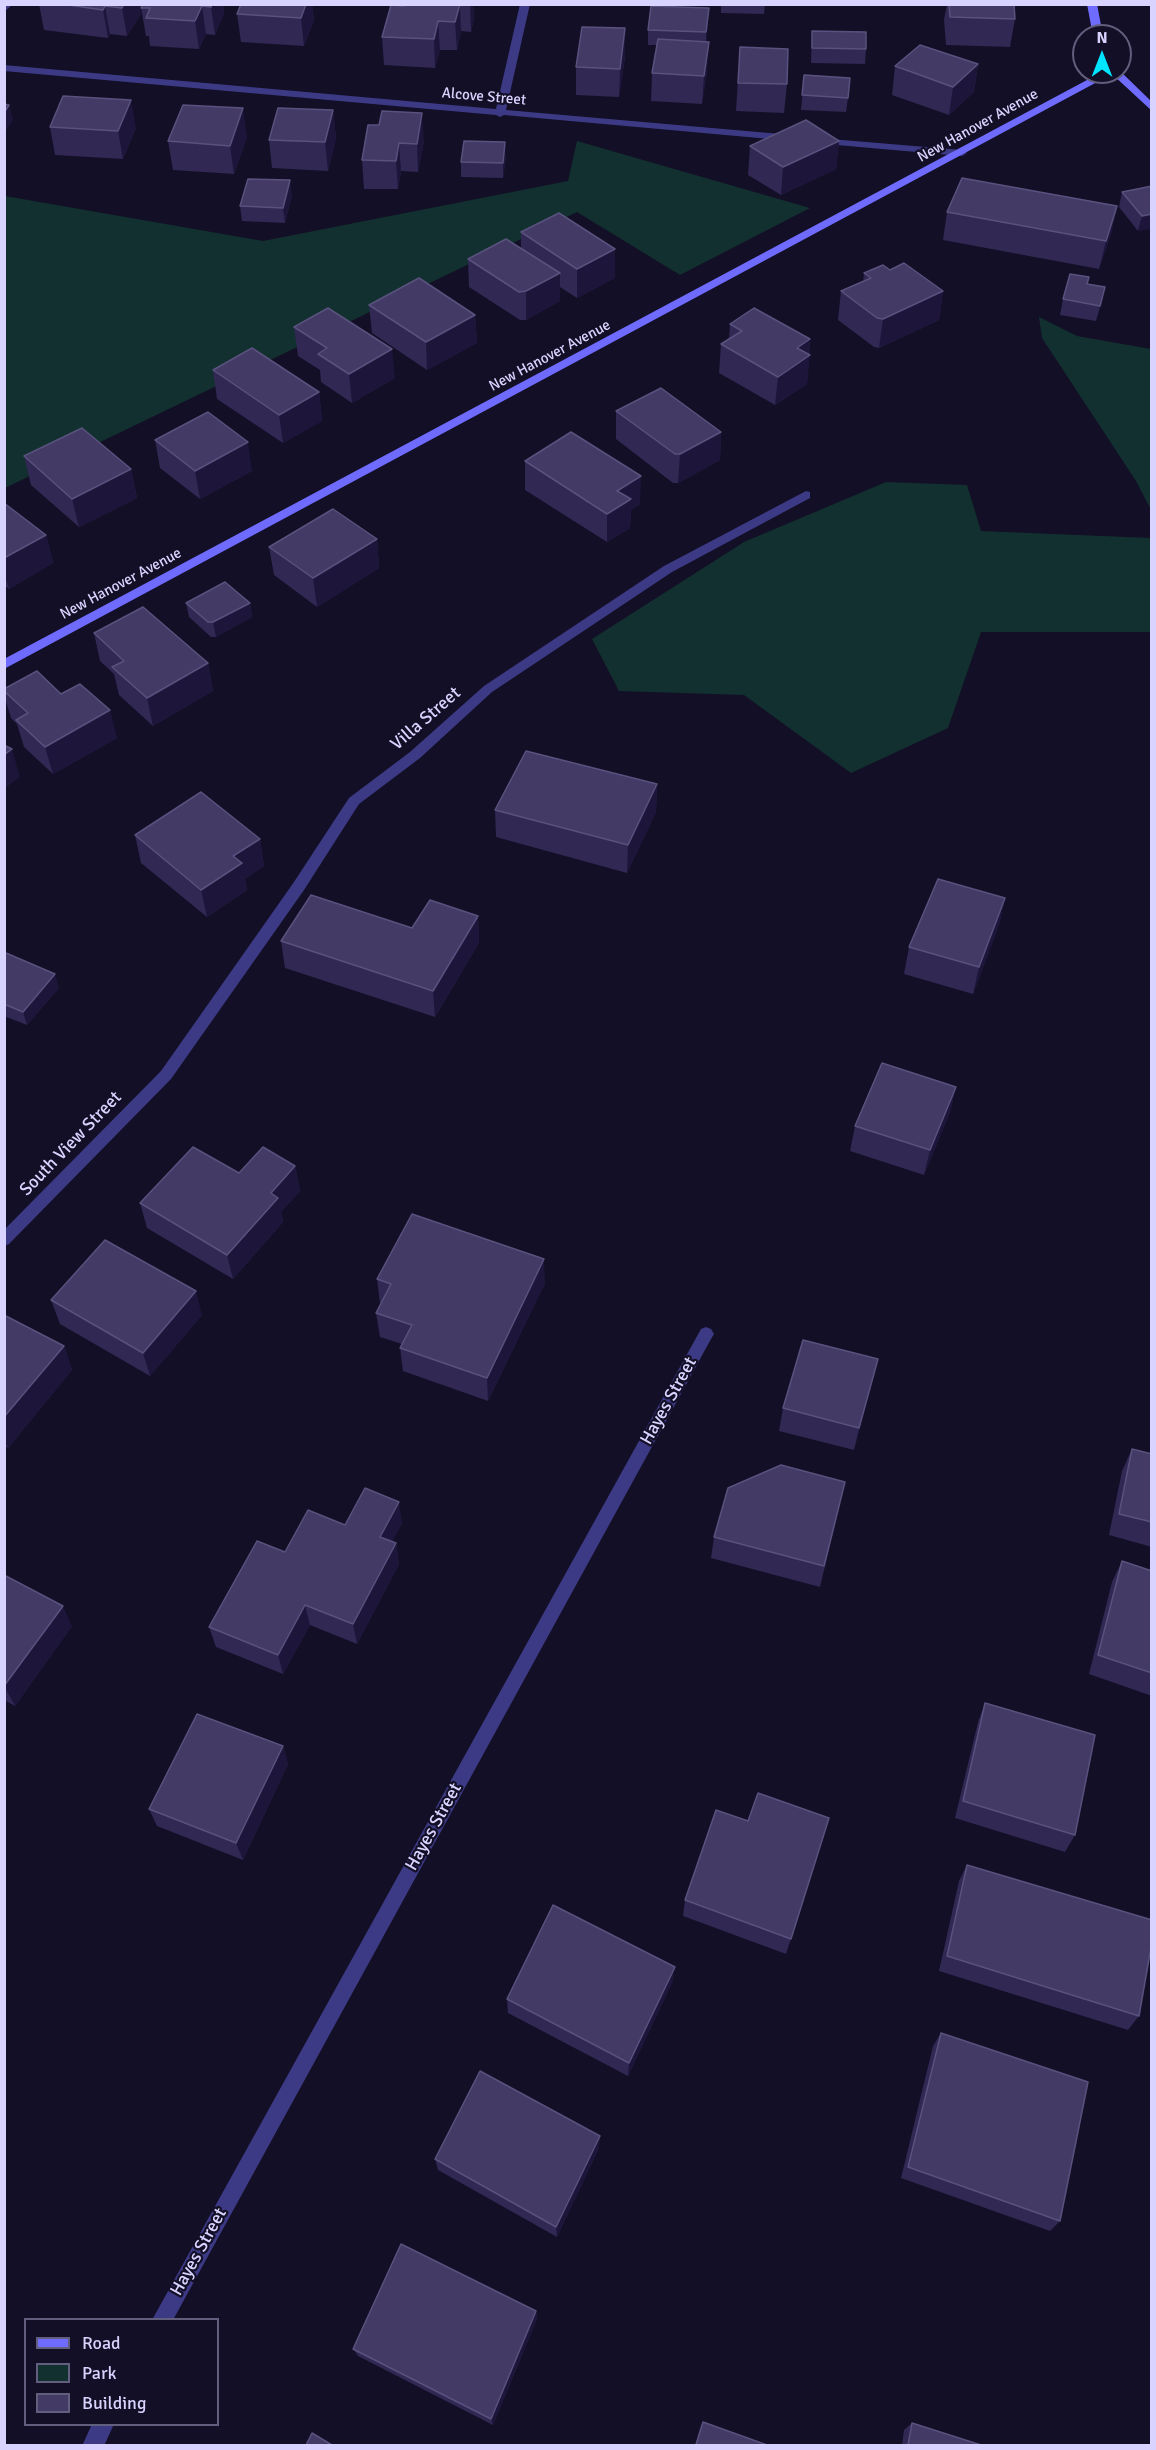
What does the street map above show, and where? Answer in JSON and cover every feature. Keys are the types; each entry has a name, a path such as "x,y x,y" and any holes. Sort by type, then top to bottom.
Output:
{"main road":[{"path":"1092,4 1096,24"},
{"name":"New Hanover Avenue","path":"4,665 1087,84"},
{"path":"1128,84 1152,108"}],"street":[{"path":"4,9 9,4"},
{"path":"500,114 525,4"},
{"name":"Alcove Street","path":"4,68 500,114 962,153"},
{"name":"Villa Street","path":"166,1075 299,886 354,801 415,754 488,689 668,569 806,495"},
{"name":"South View Street","path":"4,1240 166,1075"},
{"name":"Hayes Street","path":"163,2318 706,1334"},
{"path":"92,2445 103,2426"}],"green space":[{"path":"577,141 810,208 680,275 577,212 5,488 5,196 263,241 568,181"},
{"path":"1039,317 1077,336 1151,349 1151,510 1136,481 1042,338"},
{"path":"886,482 967,485 981,531 1151,538 1151,632 981,632 948,728 851,773 744,695 619,691 592,639 744,542"}],"building":[{"path":"62,4 124,4 122,8 105,6 103,10"},
{"path":"143,4 212,4 211,7 202,6 195,21 146,18 150,8 141,8"},
{"path":"241,4 306,4 301,18 237,14"},
{"path":"405,4 460,4 455,22 438,21 434,39 382,37 391,5 404,6"},
{"path":"949,4 1014,4 1015,19 950,17"},
{"path":"651,6 709,8 706,32 648,30"},
{"path":"582,27 625,28 620,69 576,67"},
{"path":"812,31 866,32 866,49 812,48"},
{"path":"658,39 709,42 704,76 652,73"},
{"path":"920,45 978,64 953,87 895,66"},
{"path":"740,47 788,49 787,84 738,83"},
{"path":"804,75 850,78 848,98 802,95"},
{"path":"63,96 131,100 118,131 50,127"},
{"path":"183,105 243,108 230,146 168,141"},
{"path":"278,108 333,110 325,142 269,140"},
{"path":"382,111 422,113 417,144 399,143 396,161 362,160 368,125 379,125"},
{"path":"806,120 839,141 783,167 750,146"},
{"path":"464,141 505,142 503,163 461,162"},
{"path":"962,178 1117,206 1106,241 947,212"},
{"path":"248,179 290,180 283,208 240,206"},
{"path":"1152,186 1152,214 1142,216 1122,192"},
{"path":"559,213 615,249 577,269 521,232"},
{"path":"506,239 560,273 526,291 519,292 468,259"},
{"path":"904,263 943,291 883,319 877,318 841,291 871,278 864,273 883,265 890,270"},
{"path":"1070,274 1089,277 1087,284 1105,287 1100,306 1063,299"},
{"path":"419,278 475,315 426,342 369,305"},
{"path":"328,308 392,349 349,374 318,354 327,348 294,327"},
{"path":"754,308 810,339 797,348 810,355 778,377 721,344 742,331 730,324"},
{"path":"252,348 319,392 279,415 213,370"},
{"path":"661,388 721,432 680,454 675,454 616,411"},
{"path":"208,412 248,442 195,471 155,440"},
{"path":"82,428 131,469 72,499 24,456"},
{"path":"571,432 641,476 617,491 631,499 607,514 525,461"},
{"path":"4,503 46,535 4,558"},
{"path":"333,509 377,539 313,578 269,547"},
{"path":"225,582 250,603 213,622 208,622 186,603"},
{"path":"143,607 208,663 147,698 112,667 124,661 94,633"},
{"path":"37,671 61,694 80,684 110,710 45,747 16,720 28,713 4,691"},
{"path":"4,745 12,749 4,755"},
{"path":"526,751 657,784 628,845 495,810"},
{"path":"201,792 260,839 233,856 242,863 201,890 135,835"},
{"path":"938,879 1005,898 979,967 909,947"},
{"path":"311,895 412,928 430,900 478,916 433,991 281,941"},
{"path":"6,953 55,974 23,1012 4,1004 4,955"},
{"path":"882,1063 956,1087 930,1150 855,1126"},
{"path":"193,1147 239,1173 263,1147 295,1166 271,1193 278,1198 227,1255 140,1203"},
{"path":"412,1214 544,1259 487,1378 400,1348 412,1325 376,1313 391,1284 377,1279"},
{"path":"105,1240 196,1291 143,1353 51,1300"},
{"path":"4,1315 64,1346 4,1417"},
{"path":"803,1340 878,1359 859,1428 783,1408"},
{"path":"1132,1449 1152,1454 1152,1522 1119,1514"},
{"path":"781,1465 845,1482 824,1566 714,1537 728,1488"},
{"path":"365,1488 399,1502 380,1537 396,1543 353,1624 305,1605 278,1655 209,1627 257,1541 285,1552 308,1510 345,1525"},
{"path":"1122,1561 1152,1571 1152,1673 1098,1655"},
{"path":"4,1575 63,1606 4,1686"},
{"path":"985,1703 1095,1735 1075,1835 963,1801"},
{"path":"197,1714 283,1746 236,1843 149,1809"},
{"path":"758,1793 829,1818 791,1939 685,1900 716,1810 748,1821"},
{"path":"967,1865 1152,1920 1152,1942 1139,2016 947,1956"},
{"path":"553,1905 675,1967 629,2063 507,1999"},
{"path":"941,2033 1088,2082 1060,2221 908,2167"},
{"path":"480,2071 600,2136 556,2227 435,2159"},
{"path":"401,2244 536,2311 491,2419 353,2349"},
{"path":"703,2422 767,2445 696,2445"},
{"path":"912,2423 981,2445 908,2445"},
{"path":"312,2433 332,2445 306,2445"}]}
